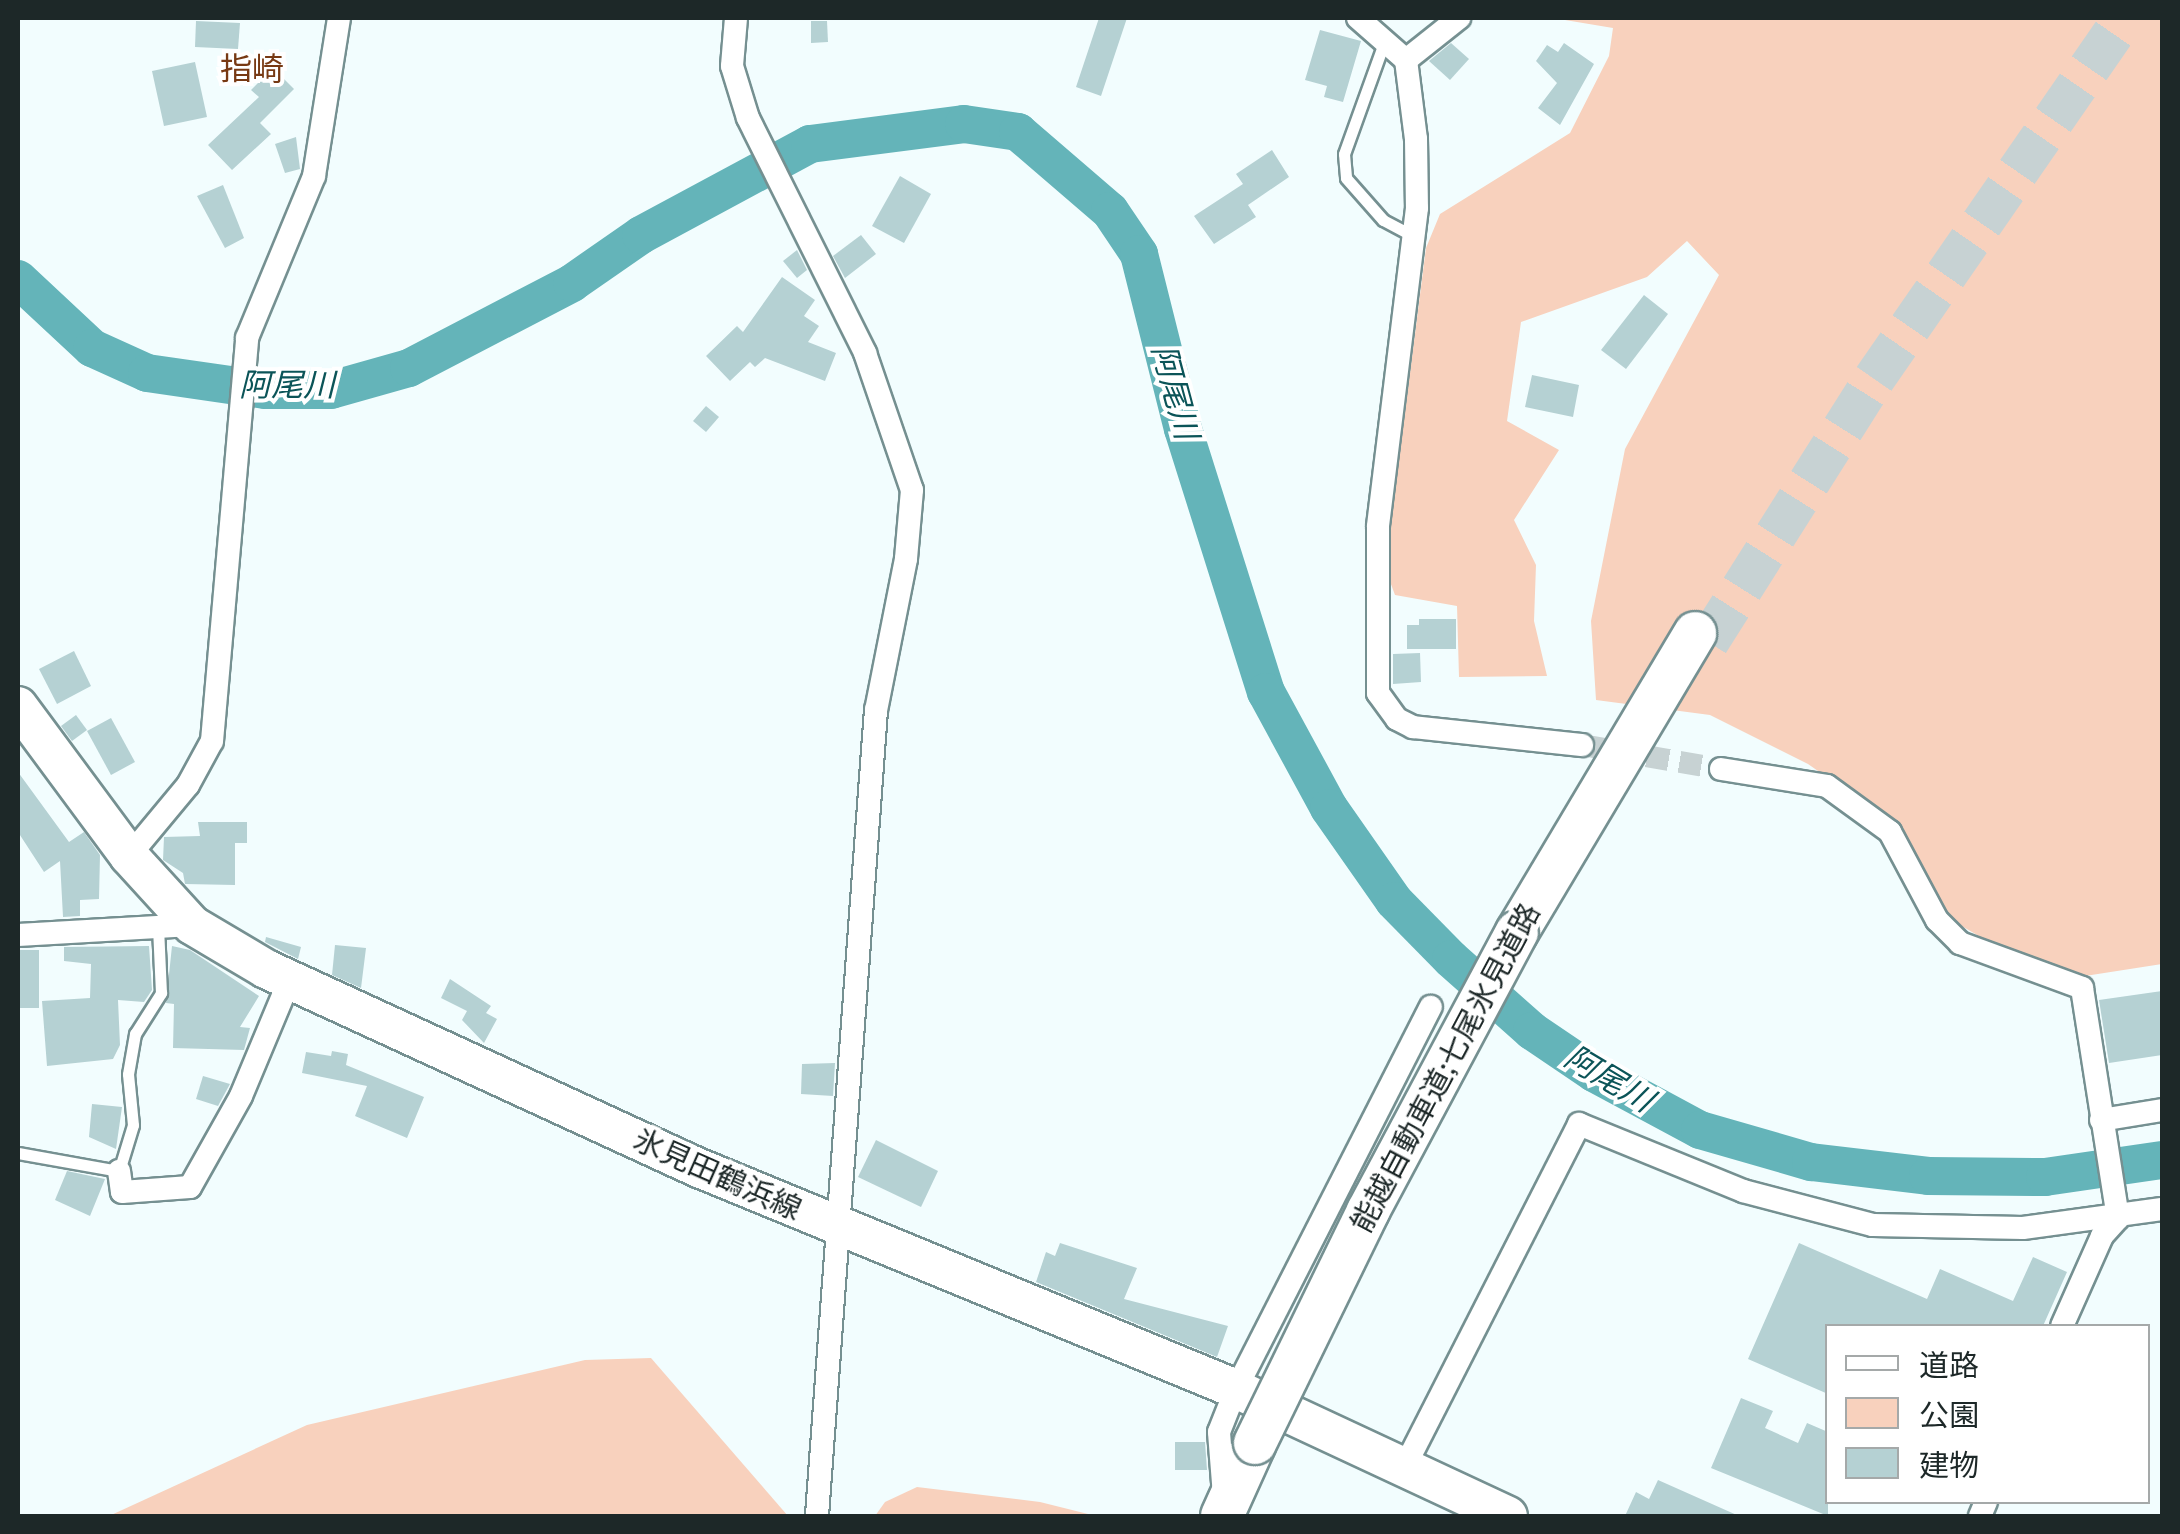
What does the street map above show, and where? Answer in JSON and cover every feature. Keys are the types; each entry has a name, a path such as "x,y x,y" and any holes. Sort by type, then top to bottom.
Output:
{"highway":[{"name":"能越自動車道;七尾氷見道路","path":"1227,1510 1523,936 1702,637"}],"main road":[{"name":"氷見田鶴浜線","path":"18,706 129,856 175,927 837,1227 1236,1389 1508,1516"}],"street":[{"path":"129,856 188,785 212,742 247,338 314,176 339,18"},
{"path":"736,18 732,66 748,118 865,353 912,490 906,559 876,710 817,1516"},
{"path":"1358,18 1406,60 1416,140 1414,236 1378,527 1378,693 1397,719 1413,727 1582,745"},
{"path":"1406,60 1459,18"},
{"path":"1721,769 1827,786 1890,832 1937,920 1960,943 2082,988 2118,1218"},
{"path":"18,934 175,927"},
{"path":"119,1171 122,1192 190,1187 232,1114 289,981"},
{"path":"1227,1510 1219,1432 1236,1389 1431,1007"},
{"path":"2100,1120 2162,1110"},
{"path":"1404,1468 1579,1124 1743,1191 1873,1224 2022,1228 2118,1218 2162,1209"},
{"path":"2063,1324 2102,1236 2118,1218"}],"lane":[{"path":"1385,40 1344,154 1346,178 1384,220 1414,236"},
{"path":"18,1153 119,1171 133,1125 128,1074 135,1034 161,994 175,927"}],"green space":[{"path":"1553,18 2162,18 2162,964 2085,976 1984,939 1948,918 1894,824 1808,764 1710,715 1596,700 1591,621 1625,449 1719,275 1687,241 1647,277 1521,322 1507,421 1559,450 1514,520 1536,565 1534,621 1547,676 1459,677 1457,606 1395,595 1385,568 1426,248 1440,214 1570,133 1609,56 1613,28"},
{"path":"651,1358 788,1516 109,1516 307,1425 585,1360"},
{"path":"917,1487 1040,1502 1096,1516 875,1516 885,1502"}],"building":[{"path":"1099,18 1127,18 1101,96 1076,87"},
{"path":"196,21 240,23 238,49 195,47"},
{"path":"811,21 827,21 828,42 811,43"},
{"path":"1320,30 1361,41 1343,102 1324,97 1327,86 1305,80"},
{"path":"1451,43 1469,59 1450,80 1429,61"},
{"path":"1564,43 1594,64 1560,125 1538,108 1557,83 1536,61 1547,45 1558,52"},
{"path":"195,62 207,117 164,126 152,71"},
{"path":"273,68 294,89 260,123 271,134 232,170 208,145 259,97 251,90"},
{"path":"296,137 300,169 285,173 275,144"},
{"path":"1272,150 1289,177 1248,205 1256,217 1214,244 1194,216 1243,184 1236,174"},
{"path":"900,176 931,194 904,243 872,226"},
{"path":"223,185 244,238 225,248 197,196"},
{"path":"861,235 876,254 845,278 833,256"},
{"path":"797,250 807,270 797,278 783,261"},
{"path":"782,277 815,300 804,316 819,326 808,342 836,353 825,381 765,358 755,367 750,362 730,381 706,356 737,326 743,332"},
{"path":"1644,295 1668,314 1626,369 1601,350"},
{"path":"1532,375 1579,385 1573,417 1525,407"},
{"path":"706,406 719,417 706,432 693,421"},
{"path":"1419,619 1456,619 1456,649 1407,649 1407,625 1419,625"},
{"path":"74,651 91,686 57,704 39,669"},
{"path":"1420,653 1421,682 1393,684 1393,654"},
{"path":"76,715 87,730 72,741 61,726"},
{"path":"111,718 135,762 111,775 87,731"},
{"path":"18,772 69,842 84,832 100,855 99,899 80,900 80,916 63,917 60,861 44,872 18,832"},
{"path":"198,822 247,822 247,843 235,843 235,885 185,884 183,873 163,860 164,837 200,836"},
{"path":"266,937 301,947 298,959 265,942"},
{"path":"335,945 366,948 361,988 332,975"},
{"path":"149,946 152,990 144,1002 118,1000 120,1045 113,1059 47,1066 42,1001 90,998 91,964 64,961 64,947"},
{"path":"172,946 190,950 259,996 240,1027 250,1028 244,1050 173,1048 174,1004 166,1003"},
{"path":"18,950 39,950 39,1008 18,1008"},
{"path":"450,979 491,1006 486,1013 497,1019 484,1043 462,1020 467,1011 441,998"},
{"path":"2162,991 2162,1055 2109,1063 2099,1000"},
{"path":"332,1051 348,1054 346,1065 424,1097 407,1138 355,1116 367,1086 302,1073 306,1052 331,1056"},
{"path":"835,1063 833,1096 801,1094 802,1064"},
{"path":"203,1076 230,1084 218,1106 196,1099"},
{"path":"92,1104 122,1107 116,1149 89,1137"},
{"path":"876,1140 938,1171 921,1207 858,1177"},
{"path":"67,1171 105,1179 90,1216 55,1200"},
{"path":"1060,1243 1137,1268 1124,1299 1228,1326 1217,1357 1036,1282 1046,1252 1055,1256"},
{"path":"1799,1243 1927,1299 1940,1269 2013,1301 2033,1257 2067,1272 2044,1324 1825,1324 1825,1393 1748,1359"},
{"path":"1741,1398 1773,1411 1765,1428 1798,1443 1807,1423 1825,1431 1828,1516 1711,1468"},
{"path":"1175,1442 1205,1442 1207,1470 1175,1470"},
{"path":"1658,1480 1739,1516 1625,1516 1636,1492 1649,1499"}],"waterway":[{"name":"阿尾川","path":"18,279 92,348 147,373 265,390 331,390 409,368 572,283 641,235 810,144 964,124 1018,132 1110,211 1139,254 1183,429 1266,692 1329,808 1394,901 1451,959 1532,1031 1594,1073 1700,1130 1811,1162 1928,1176 2045,1177 2162,1160"}],"tunnel":[{"path":"1708,642 1874,379 2124,18"},
{"path":"1582,745 1721,769"}],"district":[{"name":"指崎","path":"252,69"}]}
